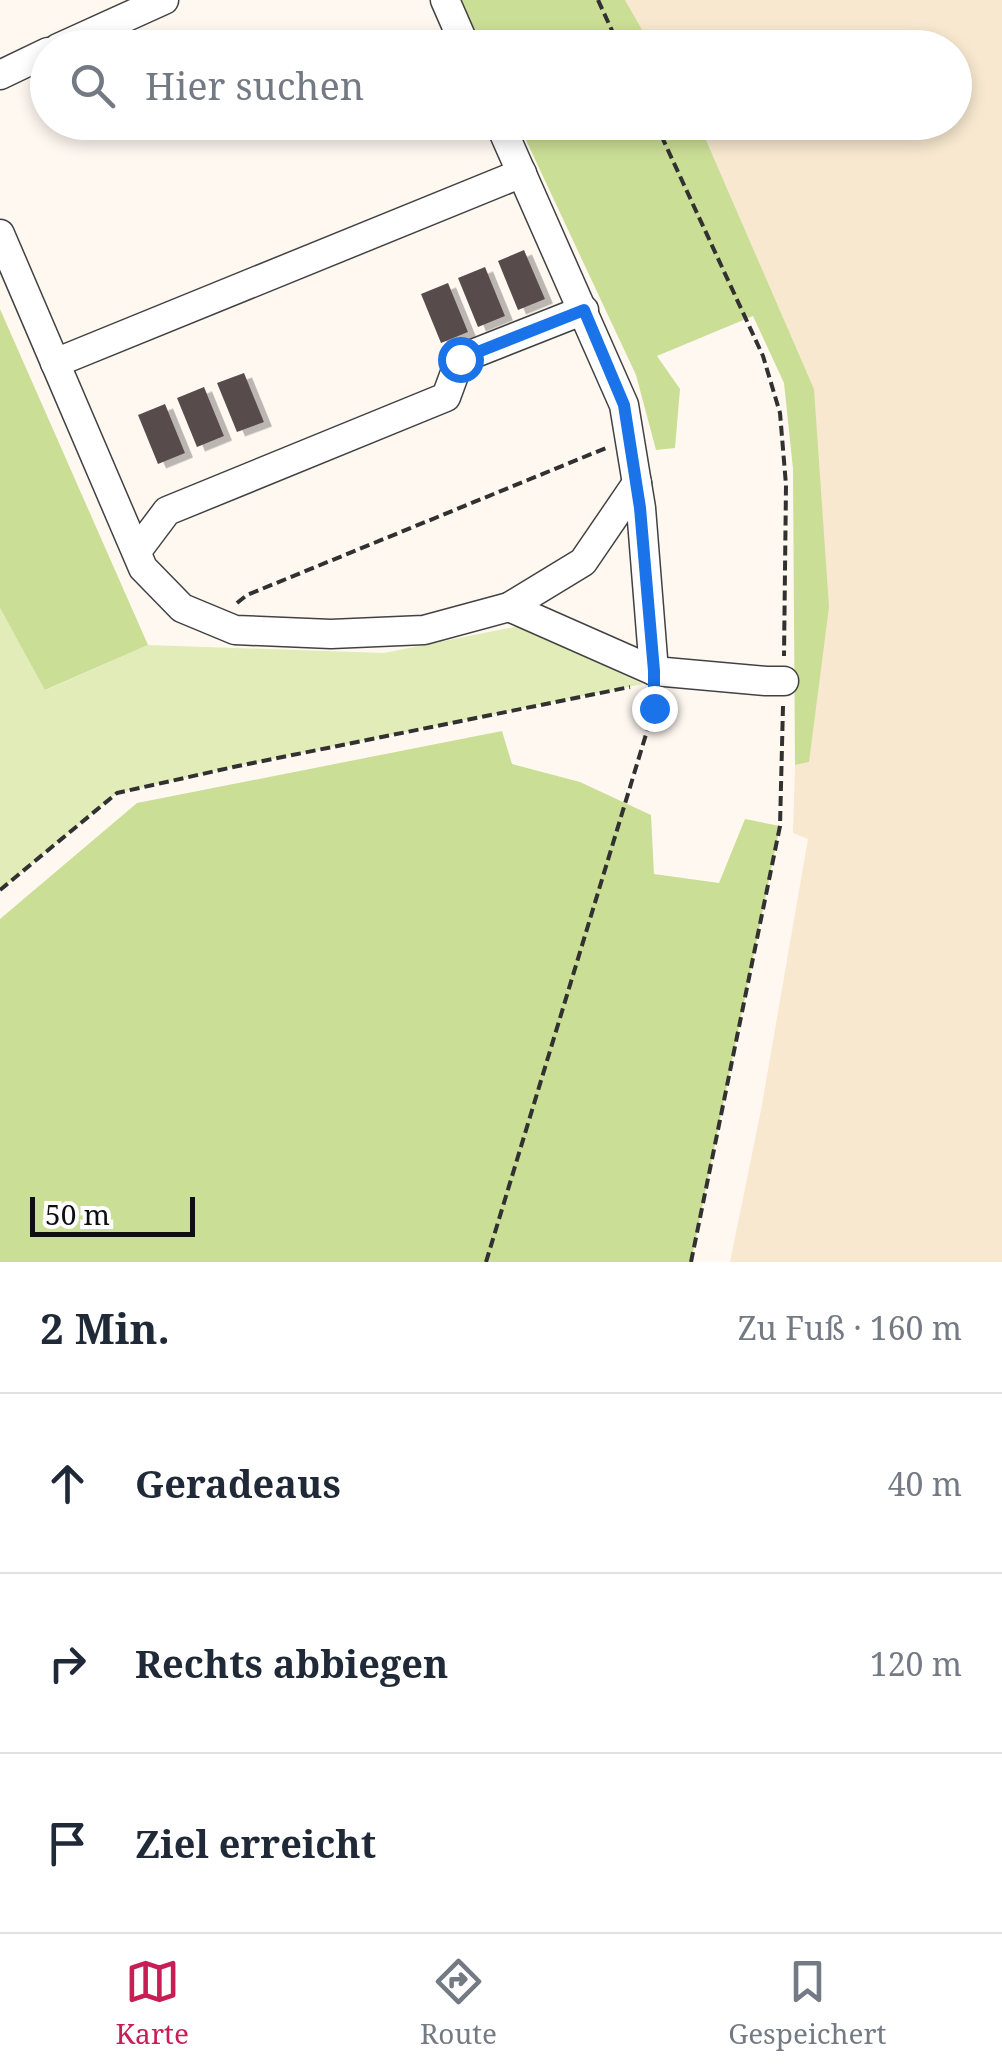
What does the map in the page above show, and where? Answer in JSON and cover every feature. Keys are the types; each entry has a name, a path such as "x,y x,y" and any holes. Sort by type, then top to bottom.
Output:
{"lane":[{"path":"98,30 164,0"},
{"path":"444,0 458,30"},
{"path":"0,75 30,61"},
{"path":"507,140 624,405 637,483 654,671"},
{"path":"55,363 522,173"},
{"path":"0,234 143,568 182,608 234,630 331,634 424,630 509,607 583,562 637,483"},
{"path":"137,550 167,511 446,397 460,359 584,310"},
{"path":"509,607 654,671 784,681"}],"path":[{"path":"598,0 612,30"},
{"path":"215,622 247,595 630,440"},
{"path":"0,890 118,794 643,684 654,671"},
{"path":"486,1262 654,708 654,671"}],"shaded area":[{"path":"625,0 1002,0 1002,1262 730,1262 808,839 793,833 795,765 809,762 814,389 706,140 972,140 972,30 642,30"}],"green space":[{"path":"460,0 625,0 642,30 475,30"},
{"path":"526,140 706,140 814,389 829,607 809,762 795,765 793,469 784,383 753,316 657,356 680,389 675,448 656,450 636,375"},
{"path":"0,309 148,645 45,690 0,608"},
{"path":"0,608 46,690 148,645 384,653 519,626 643,684 117,793 0,890"},
{"path":"502,731 512,764 580,782 651,815 654,874 719,883 745,819 780,826 691,1262 0,1262 0,919 137,803"}],"building":[{"path":"524,250 545,299 518,310 498,261"},
{"path":"485,267 505,316 478,327 458,278"},
{"path":"448,283 468,332 441,343 421,294"},
{"path":"244,373 264,422 237,432 217,383"},
{"path":"204,387 224,436 197,447 177,398"},
{"path":"165,404 185,453 158,464 138,415"}],"route":[{"path":"460,359 584,310 624,405 640,508 654,708"}]}
